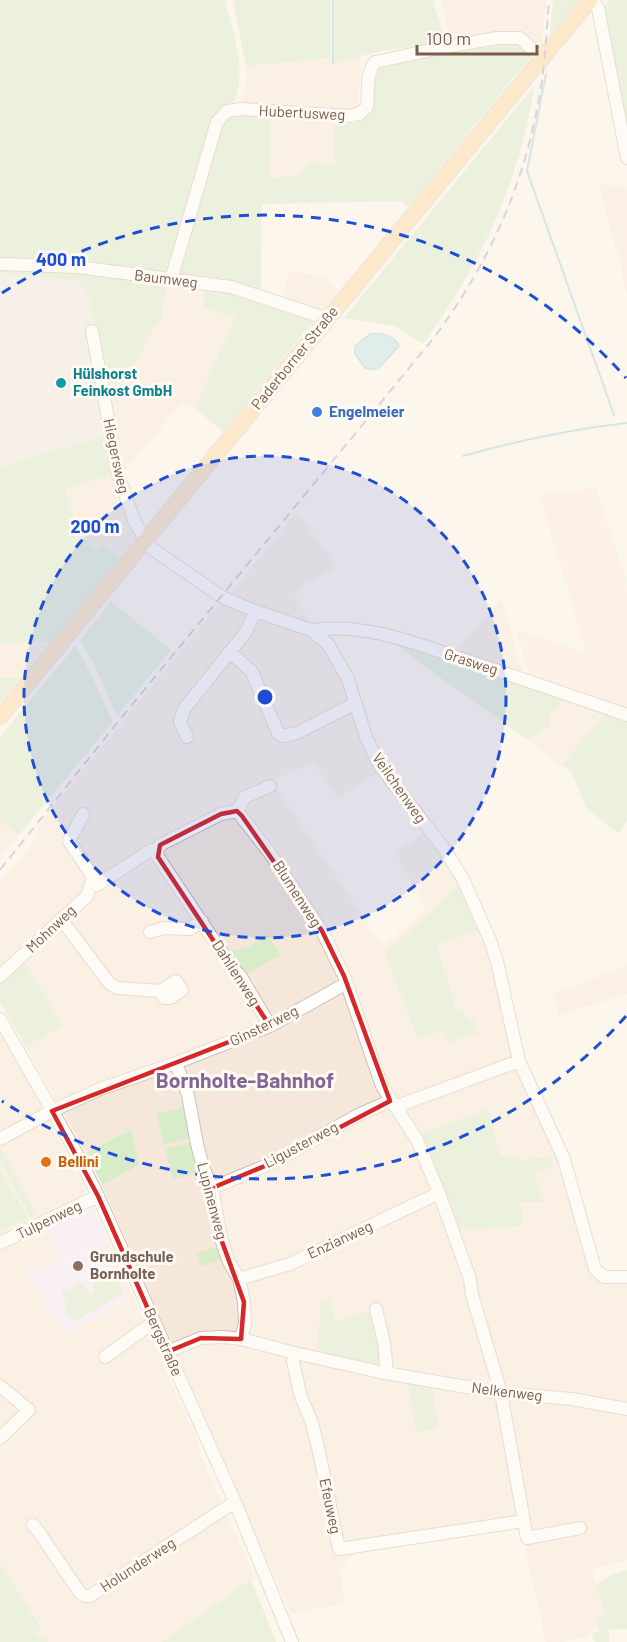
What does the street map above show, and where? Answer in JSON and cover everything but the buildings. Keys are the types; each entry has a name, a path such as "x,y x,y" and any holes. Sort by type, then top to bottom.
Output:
{"main road":[{"name":"Paderborner Straße","path":"0,717 592,0"}],"street":[{"path":"592,0 598,8 627,158"},
{"name":"Hubertusweg","path":"171,280 217,122 227,111 242,109 348,116 359,114 367,107 369,75 375,62 486,40 520,38 542,59"},
{"name":"Baumweg","path":"0,264 78,267 231,287 328,318"},
{"name":"Hiegersweg","path":"92,331 118,474 134,520 145,540"},
{"name":"Veilchenweg","path":"145,540 151,548 212,590 255,611 311,630 328,644 340,663 356,703 366,737 381,766 445,850 463,879 497,961 519,1061 564,1159 595,1269 604,1277 627,1277"},
{"path":"188,737 180,722 184,709 246,632 255,611"},
{"name":"Grasweg","path":"311,630 352,629 393,636 627,715"},
{"path":"230,652 252,672 278,733 282,736 297,733 356,703"},
{"path":"83,814 69,841 93,877 91,884 98,885 151,850 157,851 160,845 221,814 237,812 245,797 270,786"},
{"name":"Blumenweg","path":"237,812 269,852 321,931 347,983"},
{"name":"Dahlienweg","path":"157,851 158,857 231,966 241,977 270,1026"},
{"name":"Mohnweg","path":"0,976 87,896 91,884"},
{"path":"61,919 109,983 122,990 160,991"},
{"path":"150,932 164,928 189,929 202,921"},
{"path":"347,983 382,1086 417,1140 470,1279 472,1294 501,1393 527,1538 580,1528"},
{"name":"Ginsterweg","path":"0,1139 100,1089 176,1063 270,1026 347,983"},
{"name":"Bergstraße","path":"0,1019 98,1196 235,1502 292,1642"},
{"path":"392,1104 451,1087 519,1061"},
{"name":"Lupinenweg","path":"176,1063 188,1095 203,1167 212,1188 221,1239 229,1262 239,1279 244,1302 245,1323 241,1339"},
{"name":"Ligusterweg","path":"212,1188 272,1163 358,1114 392,1104"},
{"name":"Enzianweg","path":"239,1279 290,1264 439,1193"},
{"name":"Tulpenweg","path":"0,1243 98,1196"},
{"path":"376,1309 384,1342 387,1373"},
{"path":"105,1357 154,1322"},
{"name":"Nelkenweg","path":"167,1352 201,1338 215,1336 241,1339 387,1373 501,1393 572,1399 627,1409"},
{"name":"Efeuweg","path":"295,1353 293,1361 300,1394 304,1409 312,1423 339,1549 524,1521"},
{"path":"0,1386 29,1410 0,1438"},
{"name":"Holunderweg","path":"33,1526 41,1534 80,1593 90,1596 235,1502"}],"highlighted area":[{"path":"237,811 242,816 322,931 344,976 390,1101 272,1163 212,1188 221,1239 244,1302 241,1339 201,1338 167,1352 98,1196 52,1111 270,1026 158,857 160,845 221,814"}],"shaded area":[{"path":"442,0 546,0 542,47 451,43"},
{"path":"361,56 358,111 334,113 335,165 309,162 298,176 268,178 239,104 245,88 246,66 331,58 332,63"},
{"path":"598,183 627,188 627,296 621,266"},
{"path":"289,271 325,278 339,290 322,314 282,302"},
{"name":"Hülshorst Feinkost GmbH","path":"0,273 78,281 90,302 108,434 0,467"},
{"path":"166,282 204,287 235,317 195,408 181,403 121,474 106,385 162,319"},
{"path":"113,474 137,537 118,559 103,544 97,550 78,530 64,488"},
{"path":"597,488 627,585 627,712 530,679 516,630 587,653 539,495"},
{"path":"297,512 337,567 304,585 294,597 337,665 381,771 337,798 314,762 276,779 274,784 383,947 426,909 395,852 426,832 452,866 486,941 511,1040 561,1159 592,1271 627,1280 627,1560 592,1569 607,1622 583,1637 561,1642 546,1642 520,1524 356,1551 339,1570 346,1603 291,1614 102,1185 139,1165 131,1131 86,1153 26,1047 62,1024 0,969 0,884 31,846 42,820 222,600 228,597","holes":["418,1135 496,1144 502,1156 524,1160 521,1225"]},
{"path":"501,599 524,677 455,653"},
{"path":"53,642 21,677 0,678 0,644"},
{"path":"564,699 607,713 561,765 528,740 550,726 550,718"},
{"path":"0,821 18,836 3,855 0,852"},
{"path":"627,965 627,994 559,1015 553,995"},
{"path":"0,1037 3,1038 33,1091 83,1185 198,1442 199,1452 255,1578 161,1642 49,1642 35,1633 42,1627 0,1563"},
{"name":"Grundschule Bornholte","path":"93,1208 105,1233 102,1239 126,1297 130,1299 65,1334 26,1272 58,1260 53,1248 54,1238 49,1227"}],"green space":[{"path":"0,0 225,0 238,56 238,89 231,107 225,109 170,273 33,263 0,258"},
{"path":"233,0 331,0 331,58 246,66"},
{"path":"334,0 433,0 445,42 382,51 334,63"},
{"path":"553,0 584,0 549,41"},
{"path":"609,0 627,0 627,142 602,9"},
{"path":"517,41 532,55 408,207 401,201 262,204 261,294 180,276 176,272 217,129 229,115 271,115 268,178 298,176 309,162 335,165 334,125 351,124 367,115 370,107 372,78 376,67 496,42"},
{"path":"535,85 519,157 495,222 463,283 423,344 395,326 344,318"},
{"path":"0,266 78,270 166,282 162,319 151,333 127,380 106,385 90,302 78,281 0,273"},
{"path":"204,287 230,289 315,319 223,432 195,408 235,317 204,308"},
{"path":"108,434 113,474 65,489 78,530 96,550 102,544 121,560 53,642 0,644 0,467"},
{"path":"111,601 171,650 117,716 80,640"},
{"path":"387,637 564,699 550,717 550,726 528,740 425,667"},
{"path":"75,646 113,722 18,836 0,821 0,737"},
{"path":"21,677 0,702 0,678"},
{"path":"607,713 627,720 627,820 619,834 586,808 571,771 561,765"},
{"path":"459,885 463,885 482,930 436,944 457,1011 462,1011 469,1019 473,1019 478,1033 447,1043 443,1030 418,1039 385,954"},
{"path":"267,934 281,955 245,975 227,952 249,947"},
{"path":"22,958 63,1025 26,1047 0,1002 0,979"},
{"path":"188,1106 194,1137 164,1145 156,1114"},
{"path":"489,1109 496,1144 502,1156 524,1160 550,1156 554,1167 534,1173 545,1202 521,1202 521,1226 456,1230 418,1134"},
{"path":"131,1130 139,1165 102,1185 86,1153"},
{"path":"194,1141 201,1168 198,1173 173,1179 165,1149"},
{"path":"0,1147 37,1215 31,1218 0,1161"},
{"path":"0,1168 27,1218 0,1232"},
{"path":"221,1246 224,1259 201,1266 197,1253"},
{"path":"108,1272 116,1276 123,1294 73,1322 64,1306 67,1305 61,1292 83,1282 89,1295 94,1293 96,1277"},
{"path":"330,1299 335,1322 374,1310 381,1365 376,1367 318,1355 320,1302"},
{"path":"407,1380 431,1383 438,1428 416,1432"},
{"path":"0,1563 42,1628 35,1633 49,1642 0,1642"},
{"path":"627,1570 627,1629 609,1629 609,1642 595,1642 592,1633 599,1631 596,1620 605,1616 596,1584"},
{"path":"251,1580 276,1642 161,1642"}],"water":[{"path":"370,334 387,336 394,339 399,346 380,367 373,370 365,368 355,354 355,346"}],"waterway":[{"path":"333,0 333,64"},
{"path":"546,74 527,171 614,415"},
{"path":"463,456 544,436 627,423"}],"railway":[{"path":"0,870 117,723 433,339 470,285 512,198 531,136 542,78 549,0"}],"place":[{"name":"Hülshorst Feinkost GmbH","path":"61,383"},
{"name":"Engelmeier","path":"317,412"},
{"name":"Bellini","path":"46,1162"},
{"name":"Grundschule Bornholte","path":"78,1266"}],"district":[{"name":"Bornholte-Bahnhof","path":"245,1081"}]}
